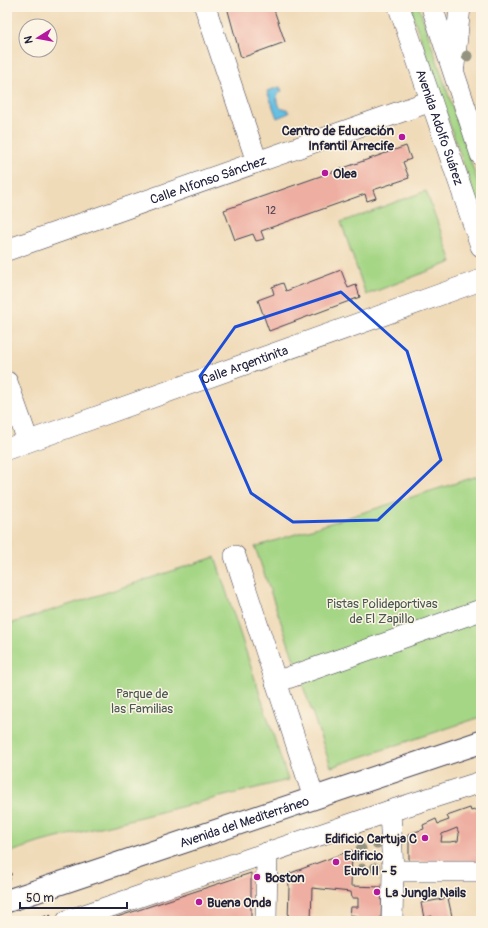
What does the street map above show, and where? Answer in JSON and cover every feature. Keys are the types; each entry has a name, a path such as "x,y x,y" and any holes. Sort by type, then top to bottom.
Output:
{"main road":[{"name":"Avenida del Mediterráneo","path":"7,901 481,742"}],"street":[{"path":"206,7 257,162"},
{"name":"Avenida Adolfo Suárez","path":"399,7 481,246"},
{"path":"432,7 481,155"},
{"path":"454,73 460,7"},
{"name":"Calle Alfonso Sánchez","path":"7,250 431,101"},
{"name":"Calle Argentinita","path":"7,449 481,280"},
{"path":"7,382 28,441"},
{"path":"235,556 314,798"},
{"path":"276,682 481,610"},
{"path":"67,921 390,811 481,782"},
{"path":"390,811 393,871 392,921"},
{"path":"266,921 268,853"},
{"path":"393,871 481,871"}],"path":[{"path":"7,861 11,877 7,880"}],"highlighted area":[{"path":"341,292 407,351 441,460 378,520 293,522 251,493 200,376 235,327"}],"green space":[{"path":"410,7 419,7 481,192 481,216"},
{"path":"426,191 452,262 366,295 341,222"},
{"name":"Pistas Polideportivas de El Zapillo","path":"481,475 481,717 331,767 255,547"},
{"name":"Parque de las Familias","path":"215,557 288,780 41,842 8,853 7,625"}],"water":[{"path":"280,87 282,91 277,97 277,102 282,109 287,109 289,113 277,118 267,91"}],"building":[{"path":"227,7 273,7 285,42 241,58"},
{"path":"406,146 411,159 403,162 409,178 373,190 376,198 367,201 365,194 261,231 264,239 256,241 253,234 235,240 224,210"},
{"path":"341,270 348,288 356,285 360,297 269,331 258,300 274,294 272,287 283,283 286,291"},
{"path":"470,808 471,811 481,808 481,863 409,861 409,834 424,829 423,825 436,819 438,824 449,820 447,816","holes":["457,828 459,834 458,841 441,842 442,834"]},
{"path":"352,850 351,886 382,887 381,921 357,921 357,916 350,915 351,907 358,907 358,898 352,898 351,892 312,888 311,921 288,921 288,874"},
{"path":"251,873 251,918 244,921 105,921"},
{"path":"448,898 453,921 433,921 432,916 424,918 421,903"}],"place":[{"name":"Centro de Educación Infantil Arrecife","path":"402,137"},
{"name":"Olea","path":"325,173"},
{"name":"Edificio Cartuja C","path":"425,838"},
{"name":"Edificio Euro II - 5","path":"336,862"},
{"name":"Boston","path":"257,877"},
{"name":"La Jungla Nails","path":"377,892"},
{"name":"Buena Onda","path":"199,902"}]}
